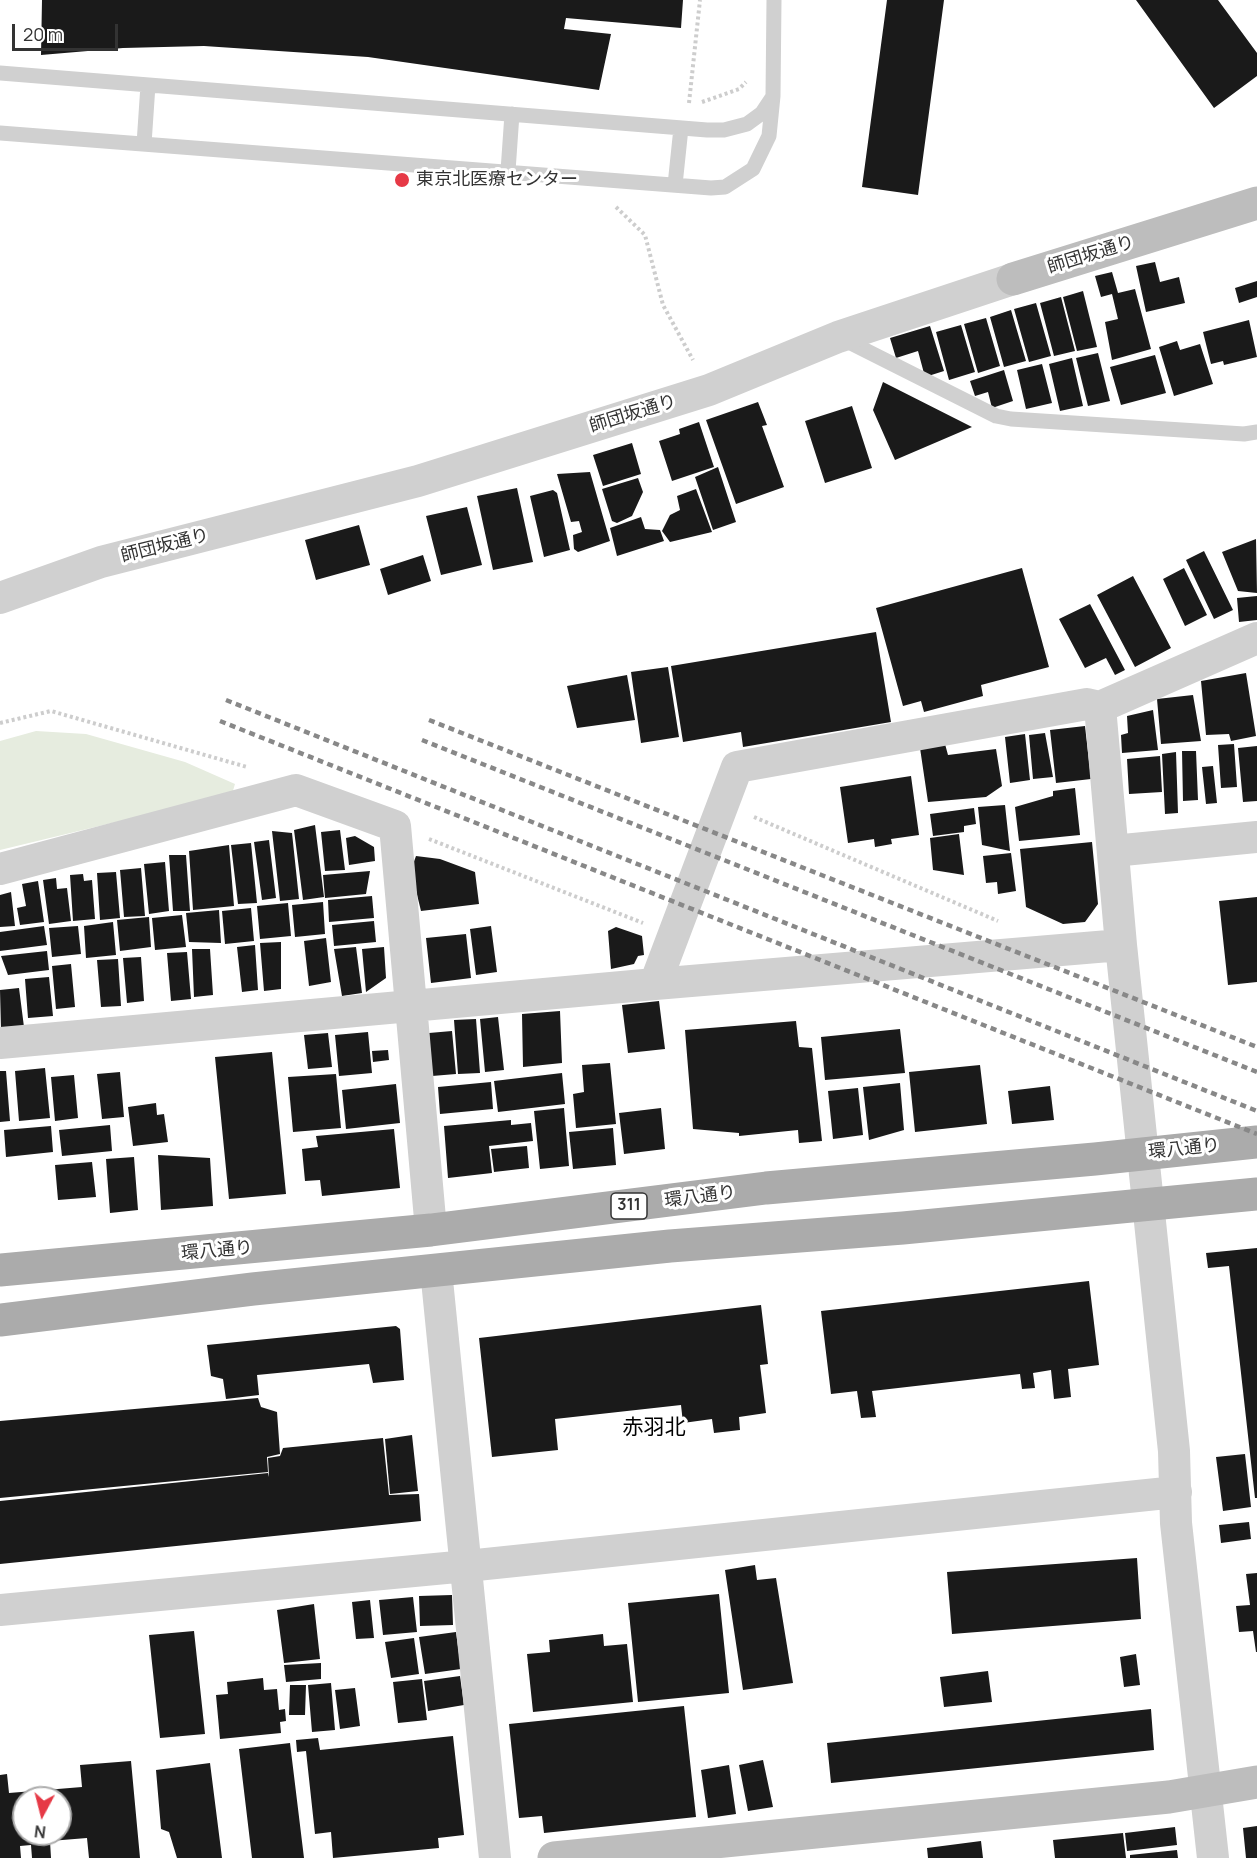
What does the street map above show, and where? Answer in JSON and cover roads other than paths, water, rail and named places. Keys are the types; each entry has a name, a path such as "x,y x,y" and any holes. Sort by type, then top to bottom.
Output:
{"main road":[{"name":"環八通り","path":"0,1270 431,1230 766,1188 1257,1142"},
{"path":"0,1320 253,1289 670,1246 1257,1194"}],"street":[{"name":"師団坂通り","path":"0,598 101,562 418,481 709,390 838,337 1013,279 1257,203"},
{"path":"655,984 737,767 1087,704 1100,707 1257,638"},
{"path":"1100,707 1121,945 1144,1154 1176,1492 1176,1523 1197,1733 1206,1789 1213,1858"},
{"path":"0,869 297,790 395,826 431,1230"},
{"path":"1113,851 1257,837"},
{"path":"0,1042 1121,945"},
{"path":"436,1270 495,1858"},
{"path":"0,1610 467,1566 1176,1492"},
{"path":"554,1858 1169,1797 1257,1782"}],"lane":[{"path":"0,133 725,187 753,169 766,146 773,96 774,0"},
{"path":"0,72 716,130 736,128 762,113 773,96"},
{"path":"144,144 148,85"},
{"path":"508,171 512,114"},
{"path":"675,185 681,128"},
{"path":"838,337 996,416 1011,420 1244,434 1257,432"}],"railway":[{"path":"226,700 1257,1111"},
{"path":"429,720 1257,1047"},
{"path":"220,721 1257,1134"},
{"path":"422,740 1257,1072"}],"place":[{"name":"東京北医療センター","path":"402,180"}],"district":[{"name":"赤羽北","path":"654,1428"}]}
